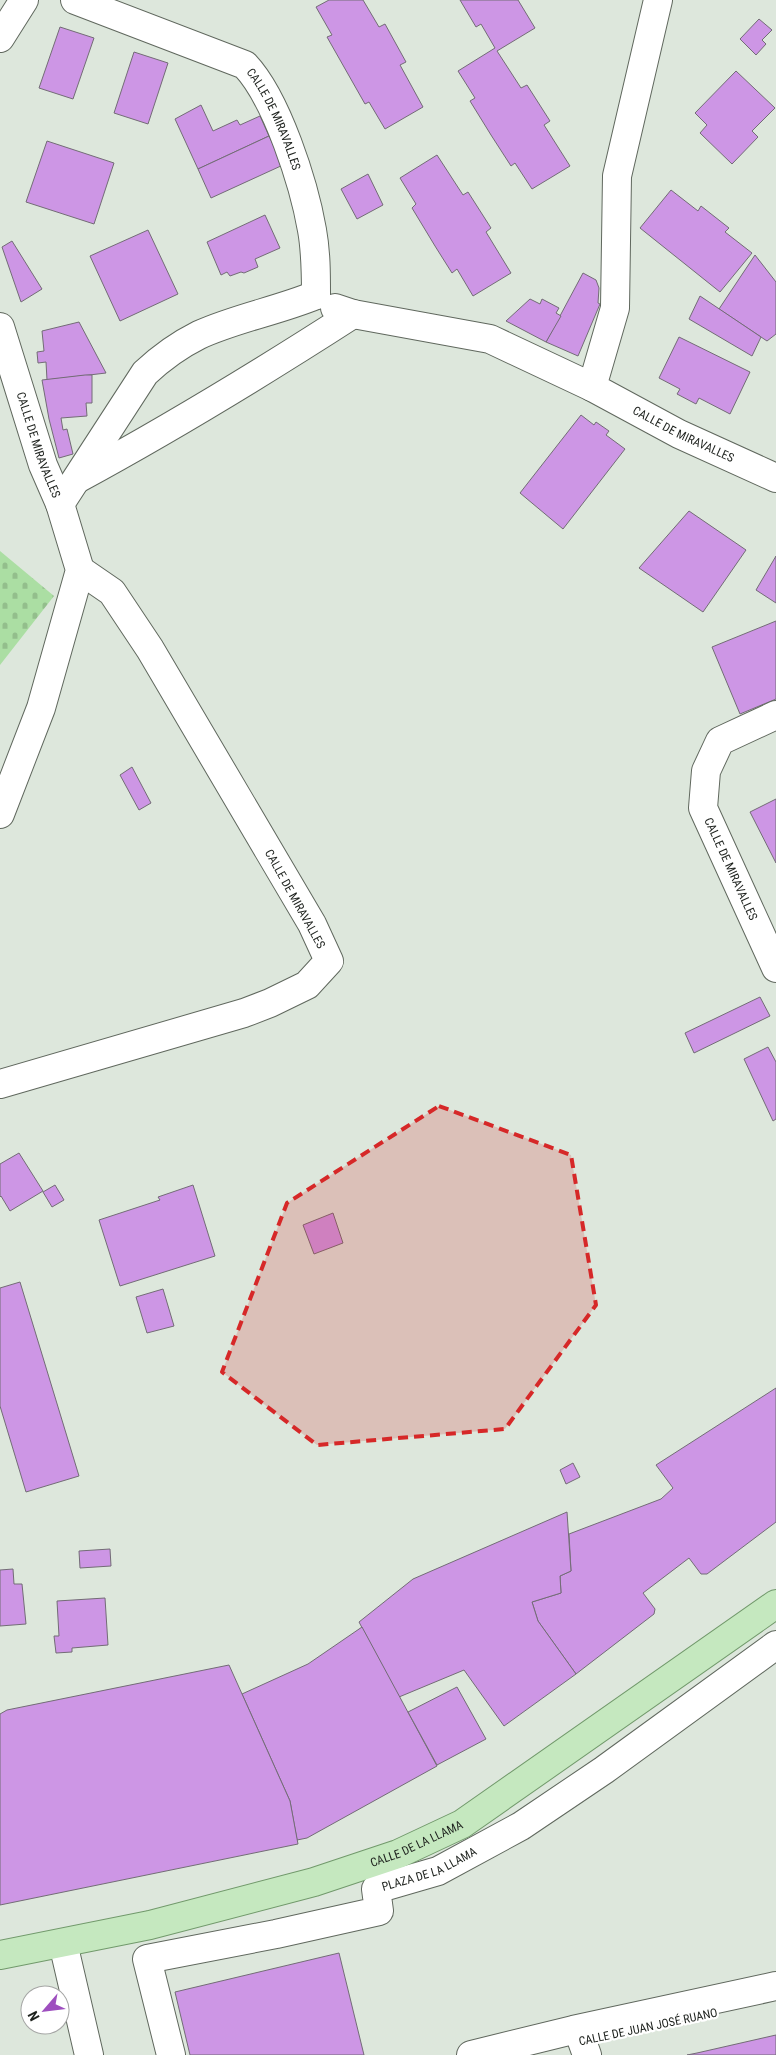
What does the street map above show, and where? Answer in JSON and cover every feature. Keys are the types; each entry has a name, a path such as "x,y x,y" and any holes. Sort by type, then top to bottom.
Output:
{"main road":[{"name":"CALLE DE LA LLAMA","path":"0,1955 141,1927 314,1882 398,1854 462,1824 776,1604"}],"street":[{"path":"0,38 24,0"},
{"name":"CALLE DE MIRAVALLES","path":"75,0 245,65 257,77 269,100 302,188 312,230 316,264 316,295 330,307 353,314 490,339 592,387 679,434 776,478"},
{"path":"592,387 615,308 617,176 658,0"},
{"name":"CALLE DE MIRAVALLES","path":"60,504 117,413 145,373 158,361 198,336 227,324 287,307 316,295"},
{"name":"CALLE DE MIRAVALLES","path":"76,479 118,457 267,370 353,314"},
{"name":"CALLE DE MIRAVALLES","path":"0,326 43,465 60,504 80,570 112,592 150,649 312,924 329,962 307,985 252,1010 0,1084"},
{"path":"0,814 41,708 80,570"},
{"name":"CALLE DE MIRAVALLES","path":"776,715 720,741 706,771 703,808 776,968"},
{"name":"PLAZA DE LA LLAMA","path":"171,2055 147,1959 276,1934 379,1911 376,1889 438,1871 521,1826 604,1770 776,1645"},
{"path":"62,1943 89,2055"},
{"path":"471,2055 573,2030 776,1986"},
{"name":"CALLE DE JUAN JOSÉ RUANO","path":"521,2055 585,2048 776,1999"}],"highlighted area":[{"path":"439,1106 571,1155 596,1305 505,1429 317,1445 222,1372 287,1203"}],"green space":[{"path":"0,551 54,596 0,665"}],"building":[{"path":"329,0 363,0 379,27 385,24 406,62 400,65 423,107 385,129 369,102 365,104 327,37 332,35 316,7"},
{"path":"460,0 518,0 535,28 497,51 521,88 527,85 550,121 544,125 570,166 532,189 515,163 511,166 491,135 470,101 475,98 458,71 495,48 481,24 476,27"},
{"path":"759,19 772,30 762,40 766,44 756,55 740,39"},
{"path":"60,27 94,38 73,99 39,88"},
{"path":"134,52 168,63 148,124 114,113"},
{"path":"736,71 775,108 752,131 758,137 732,164 700,133 707,125 695,113"},
{"path":"201,105 213,131 237,120 240,125 260,116 269,136 198,169 175,119"},
{"path":"269,136 283,165 211,198 198,169"},
{"path":"47,141 114,163 94,224 26,202"},
{"path":"437,155 463,195 468,192 491,228 486,232 511,273 473,296 457,269 452,273 435,246 412,208 416,204 400,178"},
{"path":"368,174 383,205 357,219 341,189"},
{"path":"671,190 698,211 701,206 729,228 725,232 752,253 720,292 640,228"},
{"path":"265,215 280,248 255,259 258,267 244,273 241,272 230,276 227,272 221,275 207,242"},
{"path":"148,230 178,294 120,321 90,256"},
{"path":"12,241 42,289 21,302 2,247"},
{"path":"755,255 776,282 776,334 767,341 719,309"},
{"path":"583,273 596,280 599,288 598,303 600,304 578,356 546,342"},
{"path":"700,296 761,337 752,356 689,319"},
{"path":"530,299 540,304 542,299 559,308 556,313 561,316 546,342 506,321"},
{"path":"79,322 106,373 47,380 46,362 38,363 37,352 44,351 42,331"},
{"path":"679,337 750,372 730,414 699,398 696,404 677,394 680,389 659,378"},
{"path":"92,375 92,403 86,403 87,416 61,418 63,430 67,429 73,454 59,458 42,380"},
{"path":"581,415 594,425 596,422 609,431 606,435 625,449 563,529 520,493"},
{"path":"689,511 746,550 703,612 639,568"},
{"path":"776,556 776,603 756,590"},
{"path":"776,621 776,699 740,714 712,647"},
{"path":"132,767 151,803 139,810 120,775"},
{"path":"776,799 776,863 750,812"},
{"path":"760,997 770,1016 694,1053 685,1033"},
{"path":"768,1047 776,1062 776,1119 773,1121 744,1059"},
{"path":"19,1153 43,1191 10,1211 0,1197 0,1164"},
{"path":"55,1185 64,1200 52,1207 43,1192"},
{"path":"193,1185 215,1256 120,1286 99,1220 160,1200 158,1197"},
{"path":"333,1213 343,1243 314,1254 303,1225"},
{"path":"20,1282 79,1476 26,1492 0,1406 0,1288"},
{"path":"163,1289 174,1326 147,1333 136,1297"},
{"path":"776,1388 776,1522 707,1574 701,1574 689,1558 643,1593 655,1609 654,1614 576,1674 538,1621 532,1602 561,1593 560,1576 571,1571 569,1534 661,1499 673,1488 656,1465"},
{"path":"573,1463 580,1477 566,1484 560,1470"},
{"path":"567,1512 571,1571 560,1576 561,1593 532,1602 538,1621 576,1674 504,1726 464,1670 399,1697 359,1622 413,1579"},
{"path":"110,1549 111,1566 80,1568 79,1551"},
{"path":"13,1569 14,1584 22,1584 26,1624 0,1626 0,1570"},
{"path":"105,1598 108,1645 72,1648 72,1652 56,1653 54,1636 59,1636 57,1601"},
{"path":"362,1627 437,1766 307,1838 297,1840 290,1801 242,1694 308,1664"},
{"path":"229,1665 290,1801 298,1844 0,1905 0,1714 7,1710"},
{"path":"457,1687 486,1739 437,1765 408,1712"},
{"path":"339,1953 364,2055 190,2055 175,1992"},
{"path":"776,2035 776,2055 687,2055 697,2053"}]}
